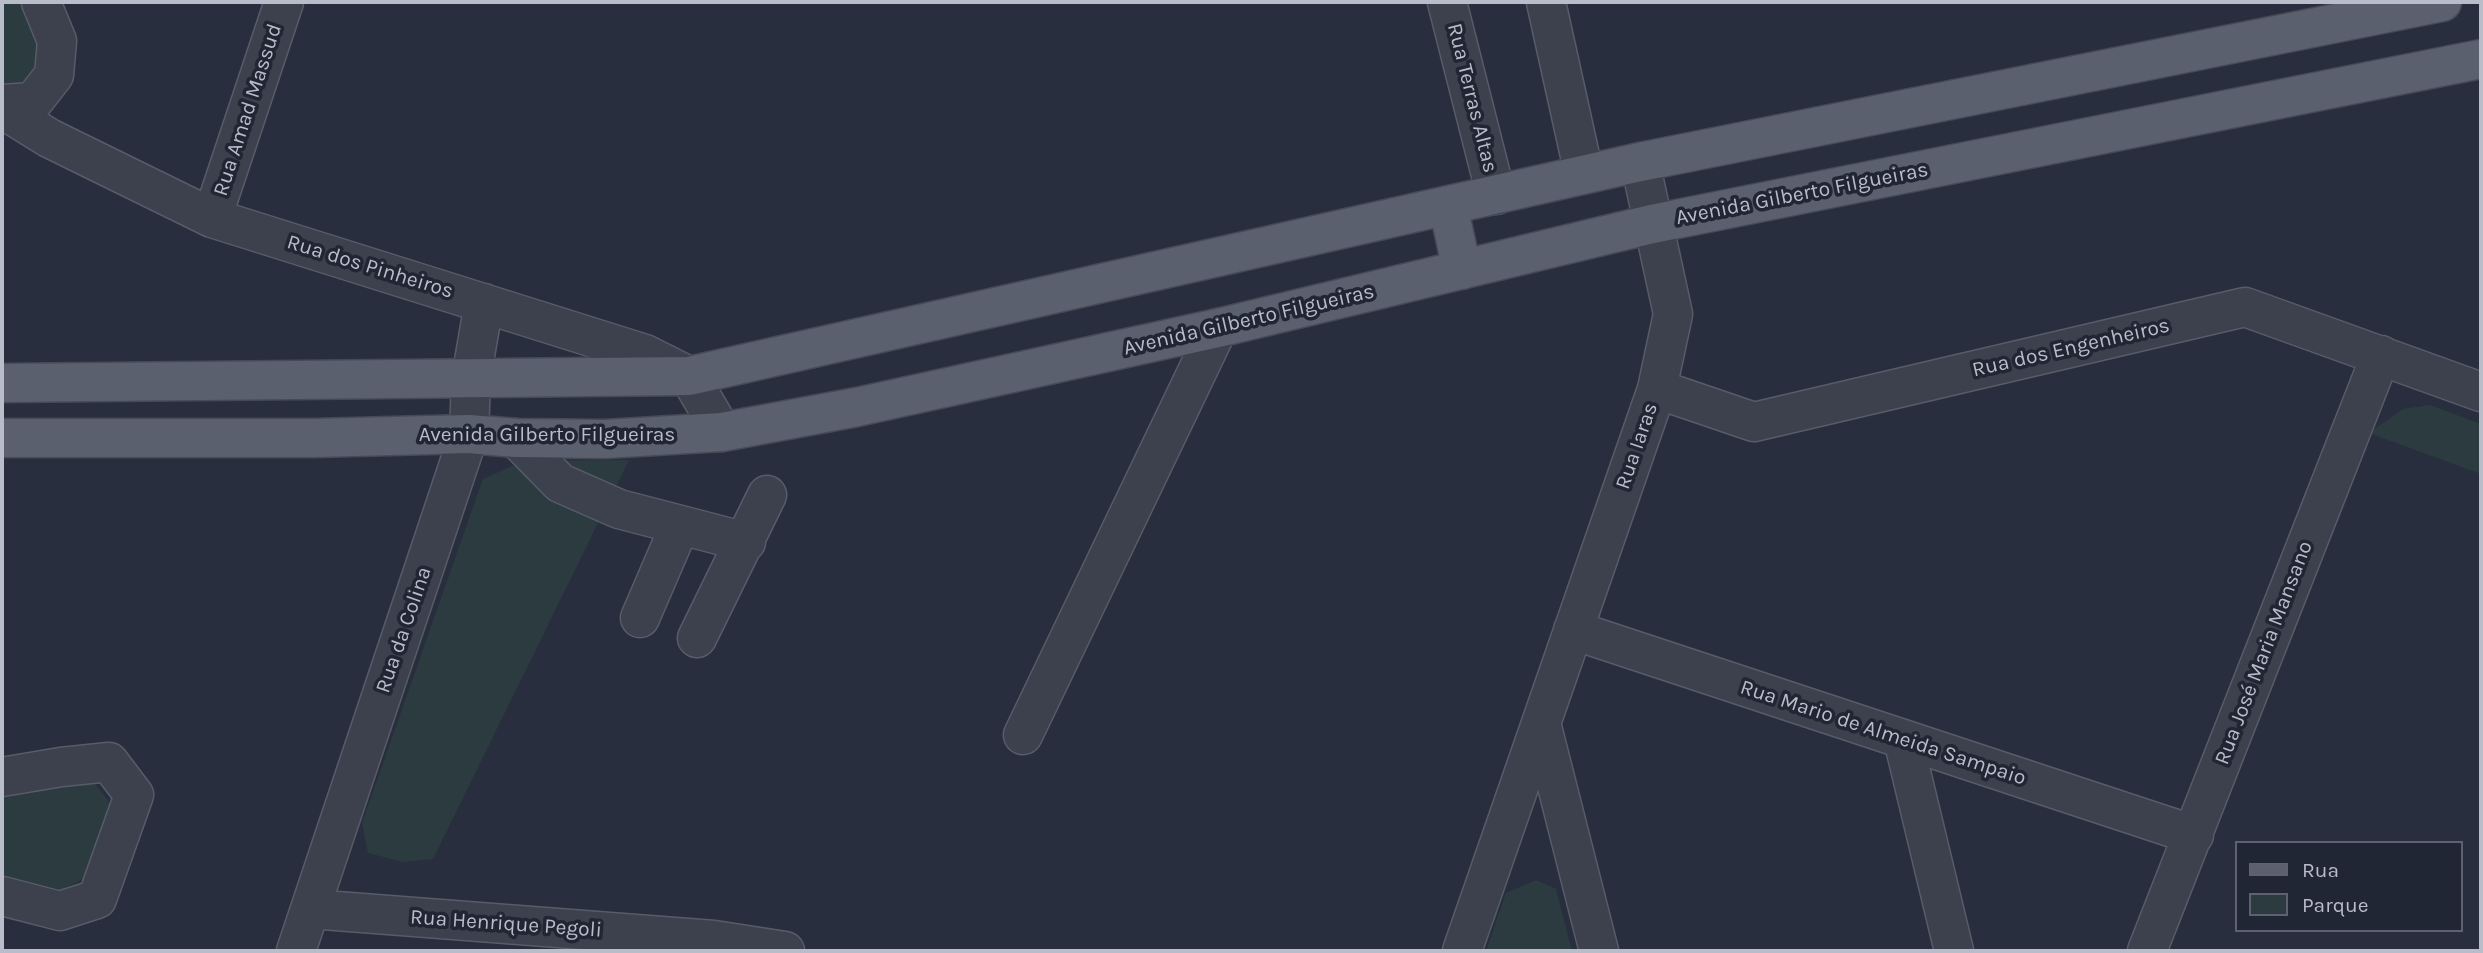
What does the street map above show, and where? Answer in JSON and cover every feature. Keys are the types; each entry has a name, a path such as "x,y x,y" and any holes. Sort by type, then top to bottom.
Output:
{"main road":[{"path":"2,383 689,376 1640,162 2442,2"},
{"name":"Avenida Gilberto Filgueiras","path":"2,438 314,438 469,434 516,438 606,439 722,432 857,407 1219,328 1653,224 2481,59"},
{"path":"1448,205 1462,270"}],"street":[{"name":"Rua dos Pinheiros","path":"2,106 33,102 54,75 57,41 41,2"},
{"name":"Rua Amad Massud","path":"212,218 284,2"},
{"name":"Rua Terras Altas","path":"1447,2 1496,195"},
{"path":"1546,2 1584,174"},
{"name":"Rua dos Pinheiros","path":"2,106 49,138 212,218 645,354 689,376"},
{"name":"Rua Iaras","path":"1462,951 1657,388 1674,314 1640,162"},
{"name":"Rua da Colina","path":"296,951 469,434 471,379 484,303"},
{"name":"Rua dos Engenheiros","path":"1657,388 1754,422 2245,307 2481,392"},
{"path":"1023,735 1219,328"},
{"name":"Rua José Maria Mansano","path":"2147,951 2381,355"},
{"path":"689,376 722,432"},
{"path":"516,438 560,483 619,509 746,542"},
{"path":"697,638 767,495"},
{"path":"640,618 680,525"},
{"name":"Rua Mario de Almeida Sampaio","path":"1573,630 2194,835"},
{"path":"1541,723 1599,951"},
{"path":"1903,739 1954,951"},
{"path":"2,777 61,766 109,762 134,795 97,899 60,911 2,896"},
{"name":"Rua Henrique Pegoli","path":"310,909 713,940 785,951"}],"green space":[{"path":"2,2 29,2 47,42 29,93 2,94"},
{"path":"2430,405 2481,424 2481,474 2369,433 2403,409"},
{"path":"629,460 433,859 403,862 368,853 362,823 483,479 523,461"},
{"path":"93,781 110,803 89,876 61,890 2,876 2,798"},
{"path":"1536,880 1556,889 1572,951 1486,951 1506,893"}]}
